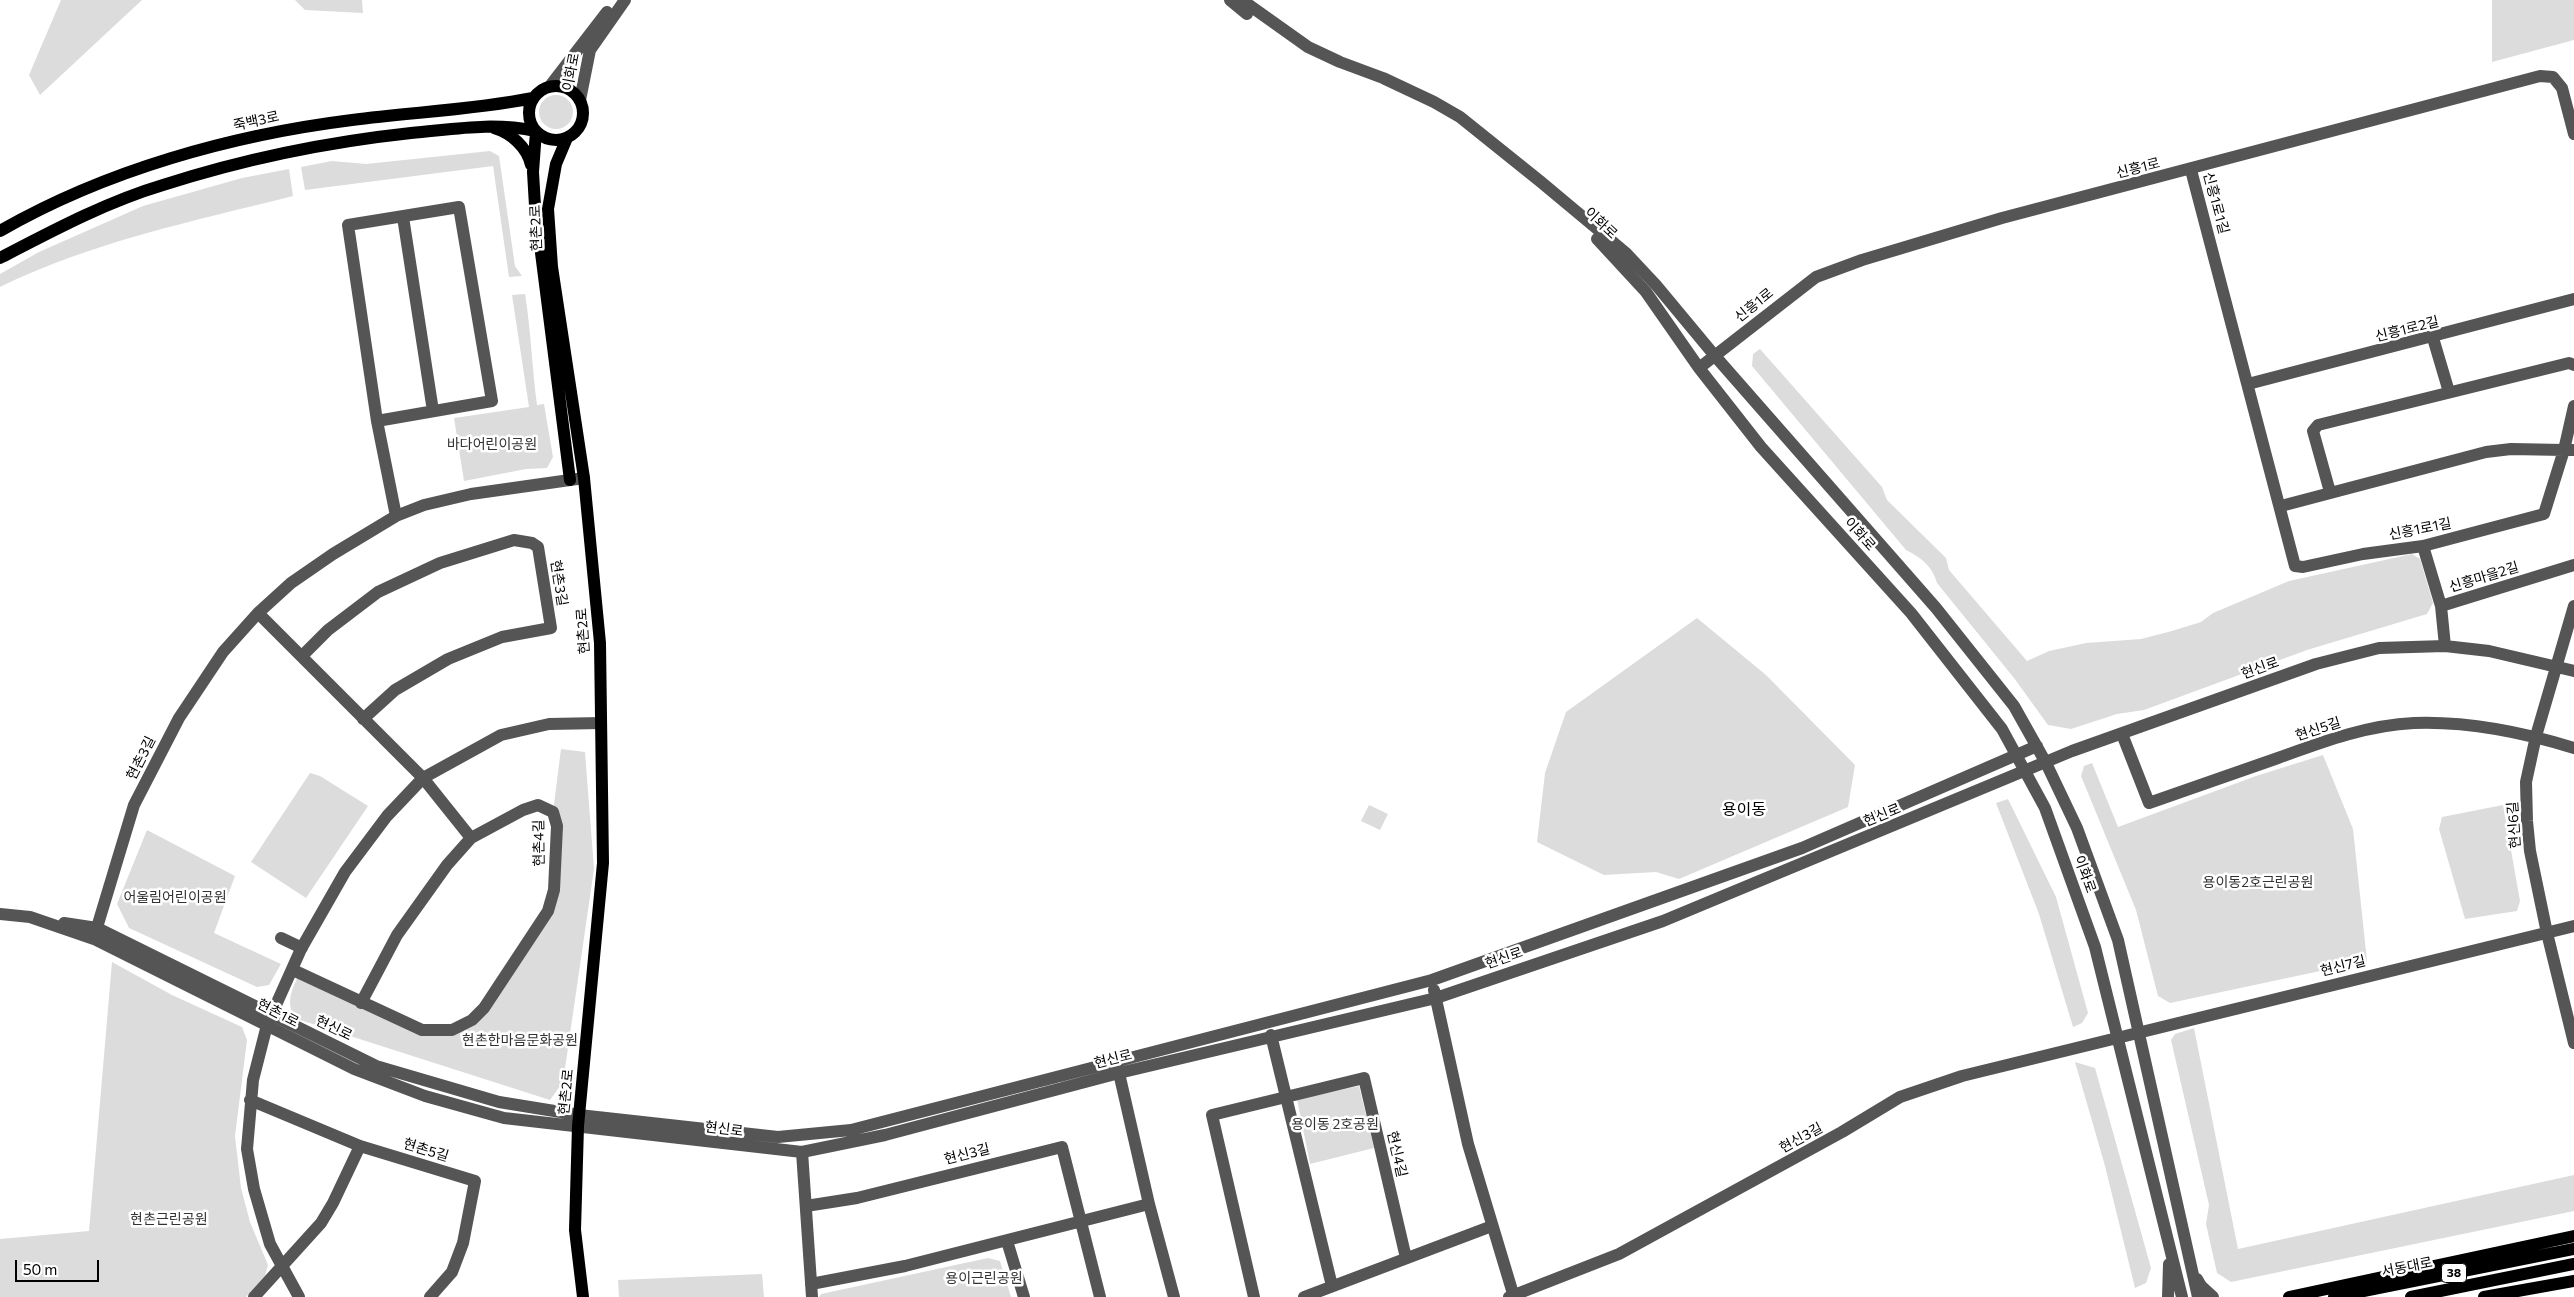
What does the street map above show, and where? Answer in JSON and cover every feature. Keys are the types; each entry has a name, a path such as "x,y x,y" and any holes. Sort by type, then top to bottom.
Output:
{"main road":[{"path":"0,258 106,206 162,185 285,152 381,136 505,125 536,131 549,139 567,138 574,133 583,118 580,100 568,88 550,86 543,89 533,98 528,112 530,121 536,131"},
{"name":"죽백3로","path":"0,231 23,217 110,180 180,155 256,135 350,120 496,106 533,98"},
{"path":"487,126 503,131 524,148 529,156 533,172"},
{"name":"현촌2로","path":"536,131 533,172 540,252 570,480"},
{"name":"현촌2로","path":"567,138 556,164 548,209 552,267 584,478 600,643 603,864 578,1120"},
{"path":"578,1120 575,1230 583,1297"},
{"path":"2289,1297 2574,1236"},
{"name":"서동대로","path":"2334,1297 2574,1249"},
{"name":"38","path":"2411,1297 2574,1264"},
{"path":"2484,1297 2574,1281"}],"street":[{"name":"이화로","path":"550,86 616,0"},
{"name":"이화로","path":"580,100 590,50 625,0"},
{"name":"이화로","path":"1230,0 1288,43 1342,69 1388,86 1423,102 1470,132 1555,202 1615,256 1646,292 1699,368 1761,447 1911,613 1965,679 2002,729 2045,808 2095,947 2120,1039 2168,1247 2182,1297"},
{"name":"이화로","path":"1242,0 1308,46 1340,62 1383,78 1434,102 1460,118 1626,253 1656,284 1715,356 1936,608 2014,706 2046,763 2077,828 2118,940 2190,1264"},
{"name":"신흥1로","path":"1699,368 1780,303 1816,277 1862,260 2002,218 2191,170 2540,76 2553,77 2562,88 2574,134"},
{"name":"신흥1로1길","path":"2191,170 2281,506 2295,566 2303,567 2363,554 2423,546 2544,514 2569,450 2574,406"},
{"path":"377,422 492,401 459,207 348,225 377,422 396,516"},
{"path":"403,216 433,411"},
{"name":"신흥1로2길","path":"2248,384 2433,338 2574,299"},
{"path":"2433,338 2449,392"},
{"path":"2330,492 2313,430 2318,425 2569,362 2574,365"},
{"path":"2281,506 2486,452 2511,449 2569,450"},
{"name":"현촌3길","path":"95,934 134,805 179,718 223,652 258,613 291,583 396,516 424,505 472,494 584,478"},
{"name":"현촌3길","path":"302,656 328,630 378,592 440,563 514,540 532,543 538,547 551,628 502,636 448,659 395,690 363,719"},
{"path":"2423,546 2441,606"},
{"name":"신흥마을2길","path":"2444,646 2441,606 2574,565"},
{"name":"현신6길","path":"2574,606 2536,736 2526,782 2530,851 2547,932 2574,1043"},
{"path":"258,613 422,778 471,838"},
{"name":"현신로","path":"578,1120 802,1152 885,1135 1271,1035 1436,998 1663,921 2046,763 2316,664 2379,648 2444,646 2489,651 2574,671"},
{"path":"299,1297 270,1244 254,1189 247,1150 250,1100 269,1019 302,948 345,872 387,816 422,778 501,735 549,724 601,723"},
{"name":"현신5길","path":"2122,734 2150,803 2329,740 2366,730 2412,723 2466,724 2536,736 2574,748"},
{"name":"현신로","path":"578,1120 778,1137 851,1130 1432,980 1802,848 2016,757 2037,746"},
{"name":"현촌4길","path":"293,970 361,1003 422,1030 452,1030 472,1020 484,1008 548,911 554,890 556,826 553,812 538,805 523,810 471,838 447,866 398,935 361,1003"},
{"path":"0,914 30,917 95,934 269,1019"},
{"name":"현신7길","path":"2120,1039 2574,926"},
{"path":"281,938 302,948"},
{"path":"1432,980 1468,1144 1512,1296"},
{"name":"현촌1로","path":"269,1019 354,1069 425,1096 504,1118 578,1120"},
{"path":"1271,1035 1284,1097 1332,1286"},
{"name":"현신3길","path":"1512,1296 1620,1254 1842,1132 1900,1097 1962,1076 2120,1039"},
{"path":"1119,1073 1149,1204 1174,1297"},
{"name":"현신4길","path":"1254,1297 1212,1116 1284,1097 1364,1078 1406,1258"},
{"name":"현촌5길","path":"250,1100 360,1146 476,1181 463,1243 455,1265 452,1272 430,1297"},
{"path":"254,1297 282,1269 321,1223 334,1203 360,1146"},
{"name":"현신3길","path":"806,1206 857,1198 1062,1147 1100,1297"},
{"path":"802,1152 811,1290 866,1274 1007,1241 1081,1220 1149,1204"},
{"path":"1304,1297 1492,1226"},
{"path":"1007,1241 1024,1297"},
{"path":"2168,1247 2168,1297"},
{"path":"2190,1264 2198,1297"},
{"path":"2190,1264 2201,1286 2213,1297"}],"green space":[{"path":"61,0 142,0 40,95 29,75"},
{"path":"295,0 362,0 363,13 305,10"},
{"path":"2492,0 2574,0 2574,40 2492,62"},
{"path":"556,95 563,96 568,100 572,105 572,119 568,124 563,128 556,129 549,128 544,124 540,119 539,112 540,105 544,100 549,96"},
{"path":"490,151 499,156 515,266 522,276 509,277 493,166 305,190 301,167 332,161 366,164"},
{"path":"289,169 293,196 107,245 35,271 0,287 0,274 39,252 143,206 242,178"},
{"name":"바다어린이공원","path":"525,294 537,405 544,404 553,457 547,468 526,469 464,481 454,418 529,407 512,295"},
{"path":"1760,349 1882,487 1887,500 1946,558 1949,570 2027,661 2049,651 2086,643 2141,639 2172,631 2201,622 2213,613 2289,581 2412,554 2420,559 2433,603 2427,614 2307,650 2144,710 2117,714 2071,729 2048,725 2014,678 1937,583 1929,567 1922,559 1906,550 1752,366 1753,354"},
{"path":"1697,618 1766,675 1855,765 1848,807 1679,879 1656,872 1604,875 1537,842 1545,773 1566,712"},
{"name":"현촌한마음문화공원","path":"561,749 585,752 594,869 563,1082 550,1100 297,1019 291,1008 290,997 299,974 422,1030 470,1021 548,911 553,812"},
{"name":"용이동2호근린공원","path":"2323,755 2353,829 2367,961 2170,1003 2158,996 2136,910 2081,776 2084,766 2092,763 2118,827 2256,776"},
{"path":"310,773 320,776 368,806 306,898 251,862"},
{"path":"2008,799 2056,897 2088,1013 2082,1023 2073,1027 2039,914 1996,803"},
{"path":"1369,805 1388,814 1380,830 1361,821"},
{"path":"2503,805 2520,901 2517,911 2465,919 2439,829 2442,817"},
{"name":"어울림어린이공원","path":"147,830 235,876 214,933 281,964 269,985 257,987 129,928 117,904"},
{"name":"현촌근린공원","path":"112,962 172,995 242,1027 247,1040 235,1136 241,1188 250,1222 268,1265 265,1276 246,1297 0,1297 0,1239 89,1231"},
{"path":"2194,1028 2238,1249 2574,1175 2574,1211 2231,1282 2217,1273 2206,1224 2209,1205 2171,1040 2175,1034"},
{"path":"2075,1062 2095,1068 2151,1268 2146,1283 2135,1288 2105,1166"},
{"name":"용이동 2호공원","path":"1359,1086 1374,1148 1310,1164 1297,1099"},
{"name":"용이근린공원","path":"988,1258 1000,1261 1011,1297 819,1297 821,1294"},
{"path":"762,1274 764,1297 619,1297 618,1280"}],"district":[{"name":"용이동","path":"1744,810"}]}
